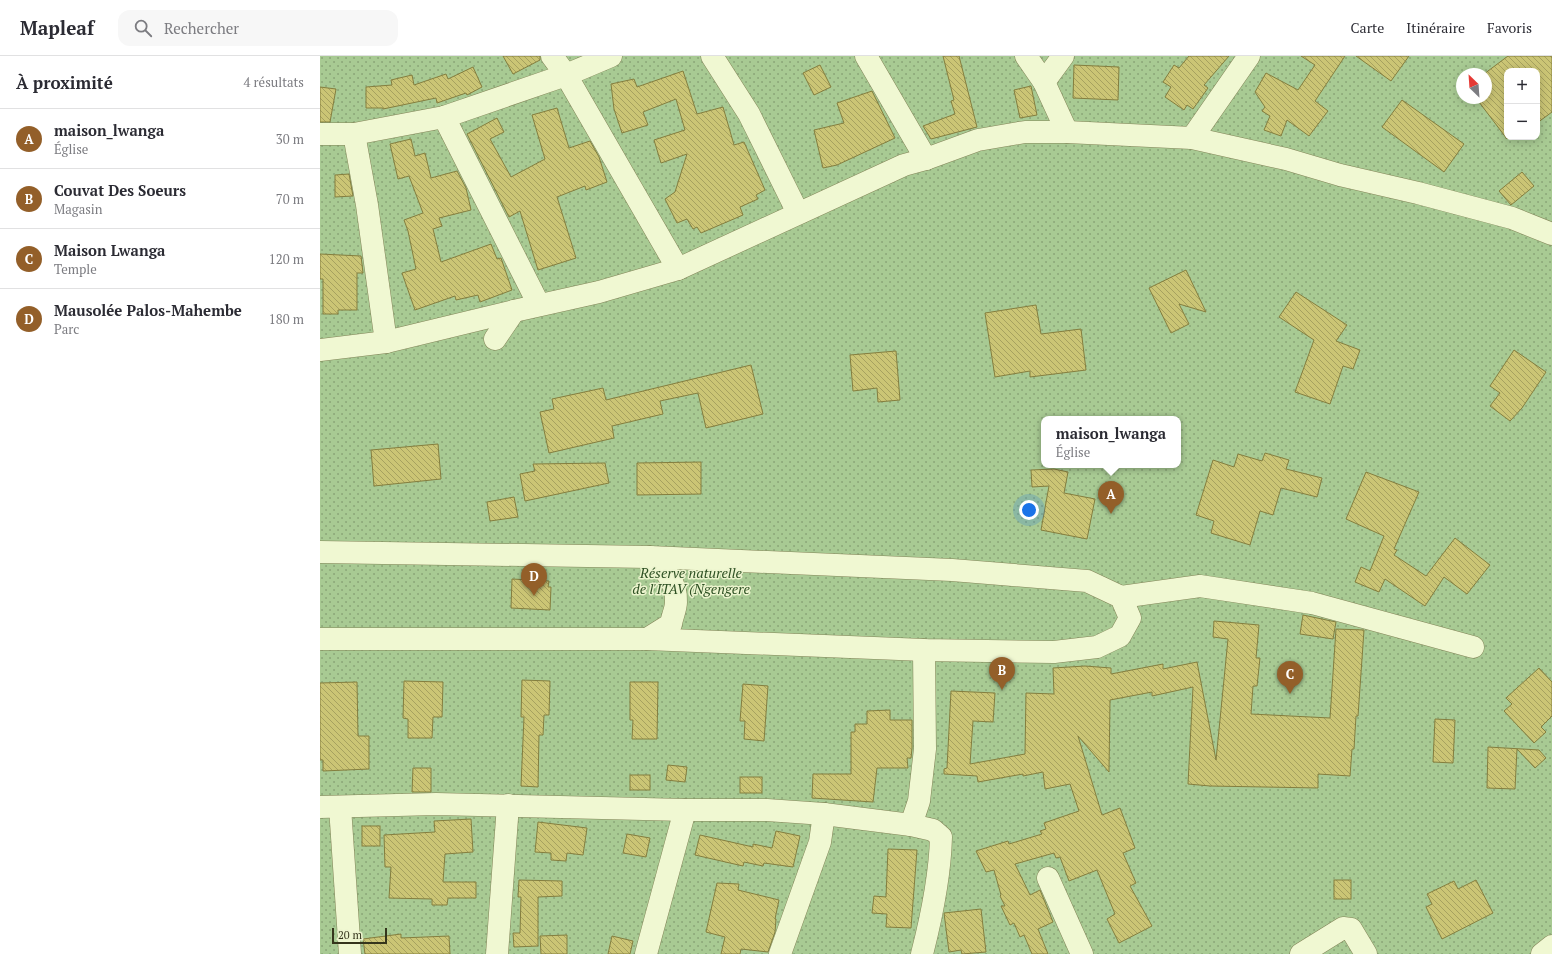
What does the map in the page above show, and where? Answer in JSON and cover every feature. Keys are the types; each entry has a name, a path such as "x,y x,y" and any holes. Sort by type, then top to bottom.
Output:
{"street":[{"path":"552,56 566,75 678,269"},
{"path":"320,134 354,134 444,117 566,75 611,56"},
{"path":"712,56 749,114 798,213"},
{"path":"866,56 926,159"},
{"path":"1026,56 1044,82 1066,132"},
{"path":"1044,82 1063,56"},
{"path":"1192,138 1249,56"},
{"path":"444,117 539,305"},
{"path":"320,349 386,342 514,310 599,292 678,269 904,165 926,159 978,140 1025,132 1066,132 1192,138 1286,159 1512,218 1552,234"},
{"path":"354,134 367,205 386,342"},
{"path":"495,339 514,310"},
{"path":"320,552 650,557 952,570 1087,581 1122,597 1200,586 1312,603 1472,647"},
{"path":"648,639 671,624 676,602 673,581 663,567 650,557"},
{"path":"320,639 648,639 924,650 1054,652 1097,647 1120,636 1130,618 1122,597"},
{"path":"911,825 919,801 925,750 924,650"},
{"path":"350,954 330,807 436,804 685,810 767,810 824,814 911,825 933,830 941,837 938,881 932,916 922,954"},
{"path":"497,954 508,805"},
{"path":"646,954 685,810"},
{"path":"780,954 820,842 824,814"},
{"path":"1048,878 1082,954"},
{"path":"1301,954 1343,928 1351,929 1366,954"},
{"path":"1542,954 1552,946"}],"green space":[{"name":"Réserve naturelle de l'ITAV (Ngengere","path":"320,56 1552,56 1552,954 320,954"}],"building":[{"path":"503,56 540,56 540,60 513,74"},
{"path":"943,56 959,56 977,127 931,139 923,126 955,114 951,101 954,100"},
{"path":"1189,56 1229,56 1204,85 1208,88 1193,109 1187,105 1184,110 1165,97 1171,87 1163,82 1174,65 1179,68"},
{"path":"1301,56 1345,56 1315,101 1328,111 1309,136 1287,120 1281,136 1264,130 1270,116 1262,111 1265,107 1255,92 1266,73 1298,90 1315,65"},
{"path":"1356,56 1409,56 1391,81"},
{"path":"1508,56 1552,56 1552,112 1540,121 1540,68 1504,68 1504,135 1481,104 1492,104 1492,68"},
{"path":"820,65 831,87 814,95 803,73"},
{"path":"1074,65 1119,67 1118,100 1073,98"},
{"path":"473,67 482,87 467,95 466,93 437,103 436,98 383,109 366,108 366,87 392,85 391,80 412,75 414,85 446,74 448,79"},
{"path":"683,71 697,114 723,107 734,145 744,142 765,190 756,195 758,199 740,207 743,215 701,233 697,227 693,229 687,219 677,223 665,199 675,192 687,154 661,163 654,140 685,130 676,99 643,112 648,125 622,133 614,109 611,84 634,79 637,87"},
{"path":"1031,86 1037,115 1020,118 1014,90"},
{"path":"320,87 336,89 330,122 320,122"},
{"path":"872,91 895,138 837,165 823,168 814,130 844,123 837,103"},
{"path":"1402,100 1464,144 1444,172 1382,127"},
{"path":"557,108 569,148 590,141 599,157 607,182 586,190 585,186 557,197 576,258 538,270 520,211 509,217 467,134 497,118 504,132 490,139 511,177 545,159 532,115"},
{"path":"411,139 415,156 425,153 431,178 457,171 466,188 471,210 439,218 442,226 433,229 441,262 491,244 497,259 501,258 512,290 480,302 478,295 456,300 455,296 415,310 402,273 416,269 408,231 404,220 423,213 409,176 398,179 390,144"},
{"path":"1522,172 1534,186 1511,205 1499,191"},
{"path":"349,174 353,196 335,197 335,175"},
{"path":"320,254 361,256 363,273 357,273 357,310 338,310 338,314 323,314 323,279 320,279"},
{"path":"1186,270 1206,312 1179,304 1189,324 1171,333 1149,288"},
{"path":"1296,292 1347,325 1336,341 1360,350 1353,369 1343,366 1330,404 1295,392 1314,340 1279,317"},
{"path":"1036,305 1041,334 1081,329 1086,370 1030,377 1030,371 995,377 985,313"},
{"path":"1514,350 1546,372 1522,408 1510,421 1490,406 1500,393 1490,386"},
{"path":"896,351 900,400 878,402 877,388 853,391 850,355"},
{"path":"751,365 763,414 706,428 698,393 660,401 663,414 612,426 614,438 549,453 540,412 554,409 552,399 603,388 606,400"},
{"path":"438,444 441,479 374,486 371,450"},
{"path":"1265,453 1289,460 1286,469 1322,478 1317,497 1281,488 1273,515 1260,511 1250,545 1211,533 1214,521 1196,515 1213,460 1234,467 1238,454 1262,461"},
{"path":"701,462 701,494 637,495 637,463"},
{"path":"605,463 609,483 525,501 520,474 535,471 533,464"},
{"path":"1054,469 1068,472 1064,493 1095,499 1087,539 1041,530 1049,486 1032,487 1031,470"},
{"path":"1366,472 1419,492 1394,549 1397,550 1394,555 1426,576 1455,538 1490,565 1467,594 1444,577 1425,606 1385,579 1379,592 1355,582 1361,567 1370,571 1384,536 1346,519"},
{"path":"514,497 518,517 490,521 487,502"},
{"path":"512,579 549,581 548,587 551,587 550,610 511,608"},
{"path":"1303,615 1336,622 1333,639 1300,634"},
{"path":"1214,621 1259,625 1256,658 1260,658 1257,686 1253,686 1251,714 1330,718 1336,629 1364,630 1358,716 1356,716 1354,749 1352,749 1350,776 1318,774 1318,788 1210,786 1188,784 1193,687 1152,696 1152,692 1110,700 1109,772 1078,736 1102,815 1120,808 1135,848 1123,853 1136,883 1130,886 1152,926 1119,943 1107,919 1115,914 1097,870 1069,881 1060,857 1056,858 1054,853 1015,864 1030,895 1040,890 1053,922 1038,929 1048,954 1032,954 1024,935 1020,937 1014,923 1010,925 1001,906 1005,906 1000,896 994,870 986,872 976,851 1008,841 1009,844 1042,834 1040,831 1046,829 1044,823 1079,811 1070,784 1045,789 1043,772 978,782 977,776 944,774 944,769 947,768 951,691 995,693 993,722 973,721 970,764 1025,754 1026,693 1054,694 1053,668 1085,666 1111,668 1111,674 1163,664 1163,669 1197,662 1216,760 1228,639 1213,637"},
{"path":"1539,668 1552,682 1552,716 1541,727 1546,732 1534,743 1504,711 1512,704 1506,698"},
{"path":"522,680 550,681 549,715 544,715 543,735 539,735 538,787 521,786 524,717 521,717"},
{"path":"404,681 443,682 442,717 433,717 432,738 408,738 408,719 403,718"},
{"path":"357,682 358,736 369,736 369,769 323,771 323,760 320,760 320,683"},
{"path":"630,682 658,682 657,739 632,739 633,720 630,720"},
{"path":"743,684 768,686 764,741 744,739 745,721 740,721"},
{"path":"890,710 890,720 912,720 912,748 911,758 907,758 908,768 877,768 873,802 812,798 813,774 851,774 851,732 855,732 855,724 867,724 867,711"},
{"path":"1435,719 1455,720 1453,763 1433,762"},
{"path":"1488,747 1539,750 1546,758 1535,768 1517,749 1515,789 1487,788"},
{"path":"668,765 687,767 685,782 666,780"},
{"path":"413,768 431,768 431,792 412,792"},
{"path":"630,775 650,775 650,790 630,790"},
{"path":"740,777 762,777 762,793 740,793"},
{"path":"471,819 473,852 445,854 443,882 476,882 476,898 448,898 447,905 432,905 432,899 389,898 391,867 385,867 384,835 435,832 434,821"},
{"path":"538,822 587,828 583,855 567,853 566,861 551,860 551,853 535,852"},
{"path":"362,826 380,826 380,846 362,846"},
{"path":"776,831 800,836 793,867 764,863 763,866 744,862 743,866 695,855 700,835 753,847 753,844 772,848"},
{"path":"627,834 650,838 646,857 623,853"},
{"path":"888,849 917,850 911,928 886,927 887,914 872,913 874,896 886,897"},
{"path":"519,880 562,881 562,896 538,897 538,946 514,947 513,933 520,933 521,897 518,897"},
{"path":"1334,880 1351,880 1351,899 1334,899"},
{"path":"1476,880 1493,913 1442,939 1426,907 1432,904 1427,894 1454,881 1458,889"},
{"path":"717,883 739,884 738,890 779,900 775,919 775,932 768,952 741,949 740,954 721,954 725,937 706,932"},
{"path":"981,909 986,952 962,954 961,950 949,952 944,913"},
{"path":"401,934 401,938 449,936 450,954 365,954 363,939"},
{"path":"567,935 567,954 541,954 540,936"},
{"path":"612,936 633,941 630,954 608,954"}],"place":[{"name":"maison_lwanga","path":"1111,514"},
{"name":"Mausolée Palos-Mahembe","path":"534,596"},
{"name":"Couvat Des Soeurs","path":"1002,690"},
{"name":"Maison Lwanga","path":"1290,694"}]}
